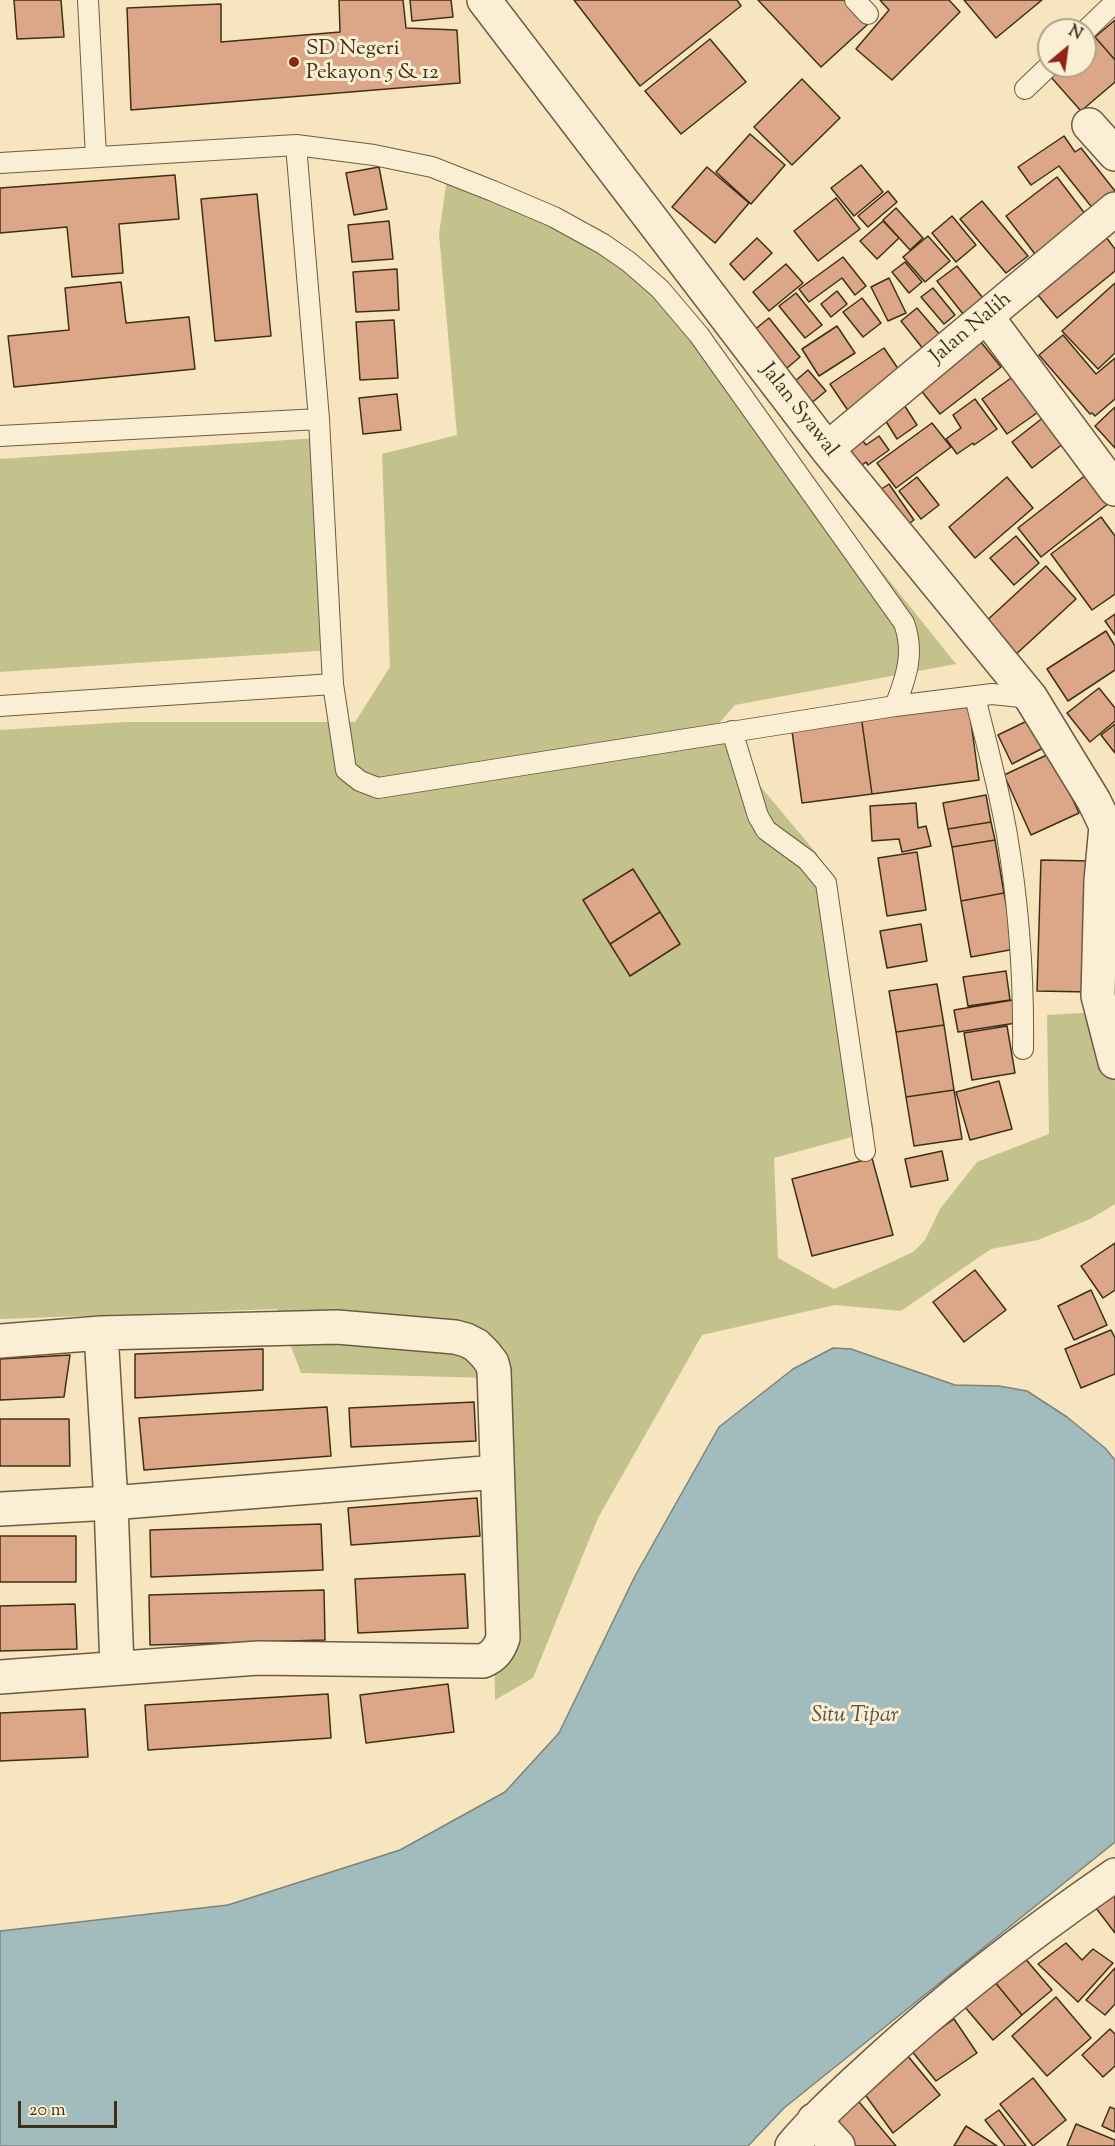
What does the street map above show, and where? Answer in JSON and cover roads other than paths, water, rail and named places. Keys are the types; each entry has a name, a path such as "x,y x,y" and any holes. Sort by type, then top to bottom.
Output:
{"street":[{"name":"Jalan Syawal","path":"484,0 827,449 1031,698 1094,801 1111,820"},
{"path":"1089,124 1115,154"},
{"name":"Jalan Nalih","path":"827,449 1115,209"},
{"path":"987,317 1115,489"},
{"path":"1111,820 1101,881 1098,996 1108,1002 1115,1062"},
{"path":"0,1341 101,1333 338,1327 455,1336 466,1340 485,1354 492,1363 494,1371 503,1638 499,1649 483,1661 258,1658 0,1677"},
{"path":"101,1333 111,1503 117,1668"},
{"path":"0,1509 111,1503 497,1472"},
{"path":"792,2146 814,2120 926,2018 1073,1904 1115,1875"},
{"path":"814,2120 838,2146"}],"lane":[{"path":"88,0 96,157"},
{"path":"1097,19 1115,2"},
{"path":"1025,89 1037,78"},
{"path":"296,145 320,419 333,684 346,770 360,782 378,788 895,706 992,694 1031,698"},
{"path":"0,163 296,145 374,155 432,167 554,217 603,244 629,262 660,289 699,335 904,623 909,637 910,654 904,683 895,706"},
{"path":"0,436 320,419"},
{"path":"0,706 333,684"},
{"path":"975,697 999,795 1020,932 1023,972 1023,1049"},
{"path":"732,731 758,816 766,830 807,860 825,884 864,1151"}],"water":[{"name":"Situ Tipar","path":"833,1348 851,1349 955,1385 999,1386 1027,1391 1067,1417 1105,1448 1115,1460 1115,1842 784,2108 748,2146 0,2146 0,1931 228,1905 400,1850 505,1792 559,1733 635,1576 719,1427 793,1369"}],"place":[{"name":"SD Negeri Pekayon 5 & 12","path":"294,62"}]}
